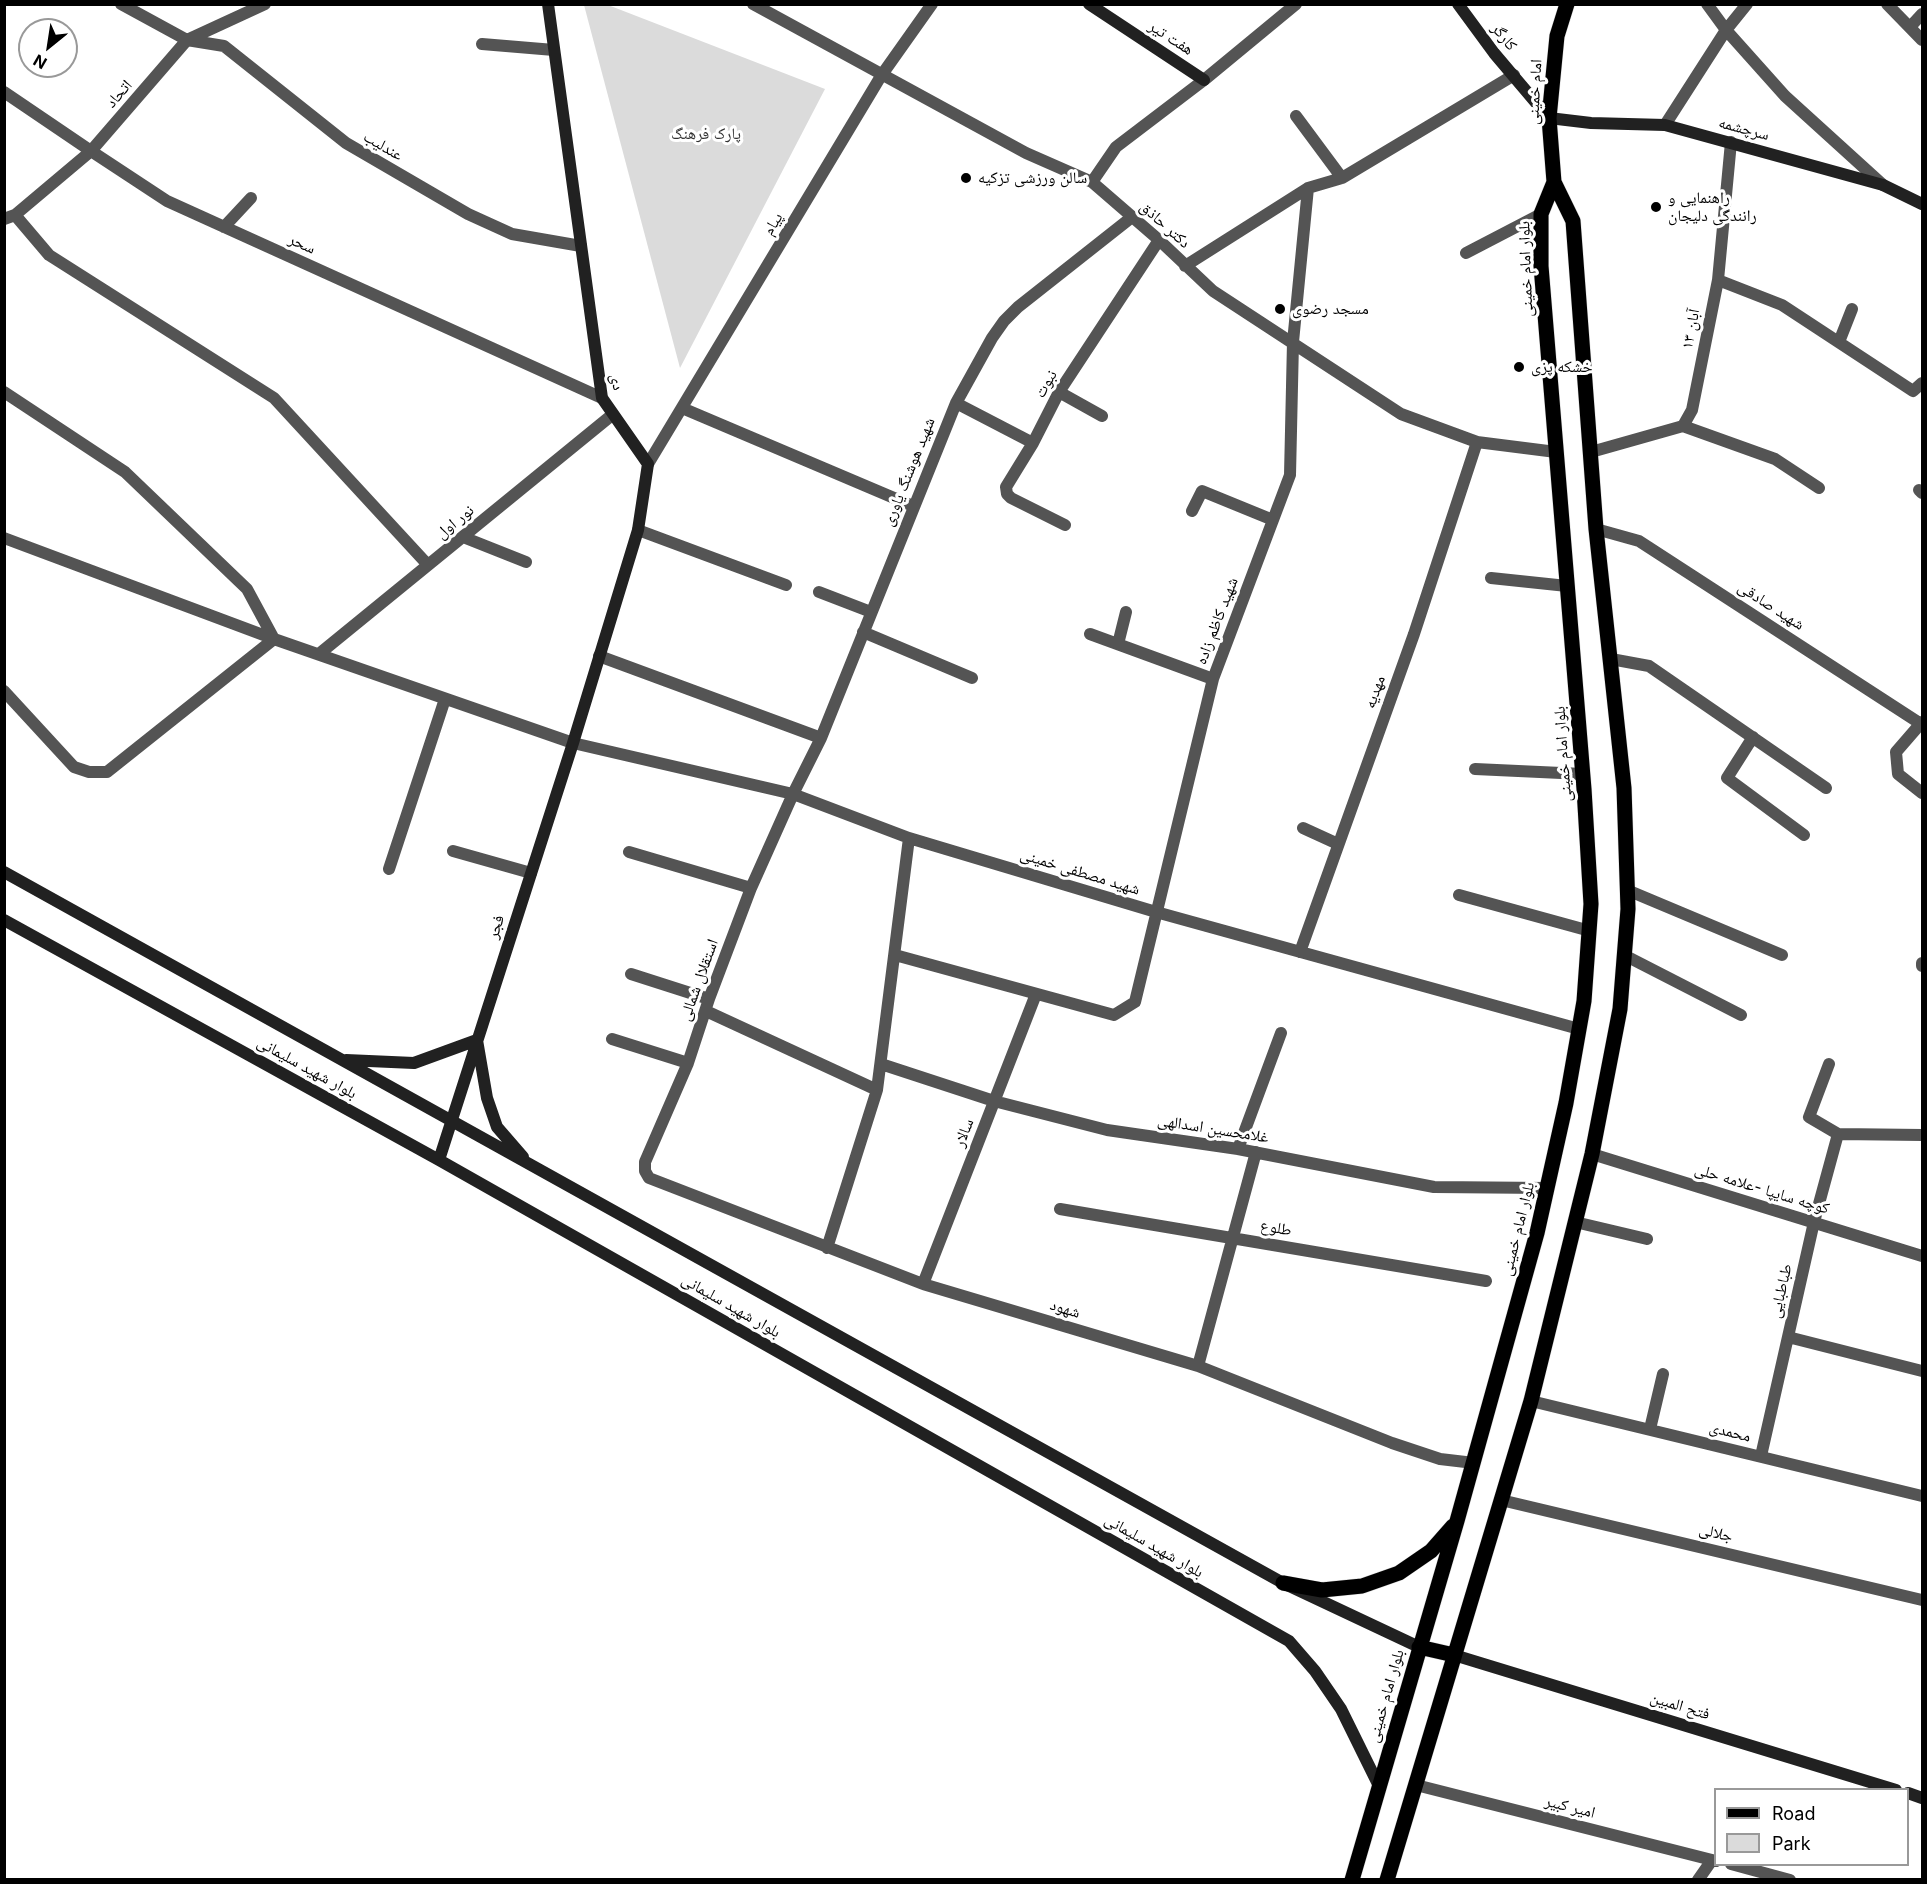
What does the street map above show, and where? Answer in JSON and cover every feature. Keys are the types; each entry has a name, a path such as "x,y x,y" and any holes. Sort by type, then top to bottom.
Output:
{"main road":[{"name":"دی","path":"548,4 602,398 648,464"},
{"name":"هفت تیر","path":"1089,4 1204,80"},
{"name":"کارگر","path":"1458,4 1549,118"},
{"name":"امام خمینی","path":"1554,182 1549,118 1557,36 1568,4"},
{"name":"سرچشمه","path":"1549,118 1591,123 1665,125 1883,184 1923,204"},
{"name":"بلوار امام خمینی","path":"1352,1880 1457,1521 1537,1233 1584,1001 1592,904 1541,266 1541,214 1554,182"},
{"path":"1387,1880 1531,1401 1592,1154 1620,1010 1628,909 1624,788 1596,529 1573,221 1554,182"},
{"path":"573,743 638,530 648,464"},
{"name":"فجر","path":"439,1160 573,743"},
{"name":"بلوار شهید سلیمانی","path":"4,872 1283,1582 1419,1647"},
{"name":"بلوار شهید سلیمانی","path":"4,920 439,1160 1289,1641 1315,1671 1341,1709 1379,1786"},
{"path":"341,1060 414,1063 477,1040 488,1098 497,1127 530,1165"},
{"path":"1283,1582 1322,1590 1362,1586 1380,1580 1399,1573 1431,1551 1457,1521"},
{"path":"1419,1647 1454,1655"},
{"name":"فتح المبین","path":"1454,1655 1889,1788"}],"street":[{"name":"عندلیب","path":"121,4 187,40 224,46 346,143 468,214 513,234 581,246"},
{"name":"اتحاد","path":"10,217 90,151 187,40 265,4"},
{"name":"دکتر حاذق","path":"753,4 881,76 1026,153 1092,182 1213,291 1401,414 1477,442 1556,452"},
{"name":"پیام","path":"648,464 881,76 932,4"},
{"path":"1092,182 1116,147 1204,80 1296,4"},
{"path":"1707,4 1726,30 1785,96 1883,184"},
{"path":"1665,125 1726,30 1747,4"},
{"path":"1887,4 1923,40"},
{"path":"1911,27 1923,14"},
{"path":"482,44 554,50"},
{"path":"1185,266 1308,188 1342,178 1514,75"},
{"name":"سحر","path":"4,92 167,201 602,398"},
{"path":"1296,116 1342,178"},
{"name":"۱۳ آبان","path":"1683,426 1692,410 1718,280 1731,142"},
{"path":"1293,342 1308,188"},
{"path":"224,227 251,198"},
{"path":"1466,253 1541,214"},
{"path":"10,217 49,255 274,398 428,565"},
{"name":"شهید هوشنگ یاوری","path":"793,794 821,738 956,403 992,338 1018,307 1132,218"},
{"name":"نبوت","path":"1065,525 1007,494 1006,487 1059,392 1159,240"},
{"path":"1718,280 1782,305 1913,391 1923,383"},
{"path":"1839,342 1852,309"},
{"name":"شهید کاظم زاده","path":"895,955 1114,1015 1135,1002 1213,679 1290,475 1293,342"},
{"path":"4,392 125,472 247,589 274,639 106,772 88,772 74,767 4,691"},
{"path":"1059,392 1102,416"},
{"path":"956,403 1033,442"},
{"path":"682,408 913,506"},
{"name":"نور اول","path":"319,654 612,415"},
{"path":"1591,452 1683,426 1774,459 1819,488"},
{"name":"مهدیه","path":"1300,951 1414,634 1477,442"},
{"path":"1192,511 1202,491 1273,520"},
{"name":"شهید صادقی","path":"1596,529 1640,541 1922,723"},
{"path":"638,530 786,585"},
{"path":"463,537 526,562"},
{"name":"شهید مصطفی خمینی","path":"4,538 274,639 573,743 793,794 909,838 1156,912 1579,1029"},
{"path":"1491,578 1568,586"},
{"path":"819,592 871,612"},
{"path":"1118,644 1126,612"},
{"path":"863,632 972,678"},
{"path":"1090,634 1213,679"},
{"path":"599,656 821,738"},
{"path":"1611,659 1649,666 1826,788"},
{"path":"389,869 444,699"},
{"path":"1922,723 1896,752 1898,774 1923,793"},
{"path":"1753,737 1726,778 1804,835"},
{"path":"1475,769 1583,774"},
{"name":"استقلال شمالی","path":"649,1178 645,1171 645,1162 688,1063 751,888 793,794"},
{"path":"1303,828 1338,844"},
{"path":"827,1248 877,1090 909,838"},
{"path":"453,851 531,873"},
{"path":"629,852 751,888"},
{"path":"1627,890 1782,955"},
{"path":"1459,895 1590,931"},
{"path":"1624,955 1742,1015"},
{"path":"631,974 708,1005 877,1090"},
{"name":"سالار","path":"923,1284 1036,994"},
{"path":"1238,1149 1281,1033"},
{"path":"612,1039 688,1063"},
{"name":"غلامحسین اسدالهی","path":"880,1064 994,1101 1107,1130 1256,1152 1434,1186 1547,1188"},
{"path":"1829,1064 1809,1117 1838,1134 1923,1135"},
{"name":"طباطبایی","path":"1761,1456 1814,1222 1838,1134"},
{"path":"1198,1366 1256,1152"},
{"name":"کوچه سایپا -علامه حلی","path":"1592,1154 1923,1256"},
{"name":"شهود","path":"649,1178 923,1284 1198,1366 1392,1443 1440,1459 1473,1463"},
{"name":"طلوع","path":"1060,1209 1486,1281"},
{"path":"1575,1222 1647,1239"},
{"path":"1788,1337 1923,1371"},
{"path":"1650,1430 1663,1374"},
{"name":"محمدی","path":"1531,1401 1923,1496"},
{"name":"جلالی","path":"1501,1500 1923,1600"},
{"name":"امیر کبیر","path":"1416,1785 1714,1860"},
{"path":"1698,1880 1714,1860"},
{"path":"1738,1866 1790,1880"}],"green space":[{"name":"پارک فرهنگ","path":"584,5 608,5 825,89 680,368"}],"place":[{"name":"سالن ورزشی تزکیه","path":"966,178"},
{"name":"راهنمایی و رانندگی دلیجان","path":"1656,207"},
{"name":"مسجد رضوی","path":"1280,309"},
{"name":"خشکه پزی","path":"1519,367"}]}
